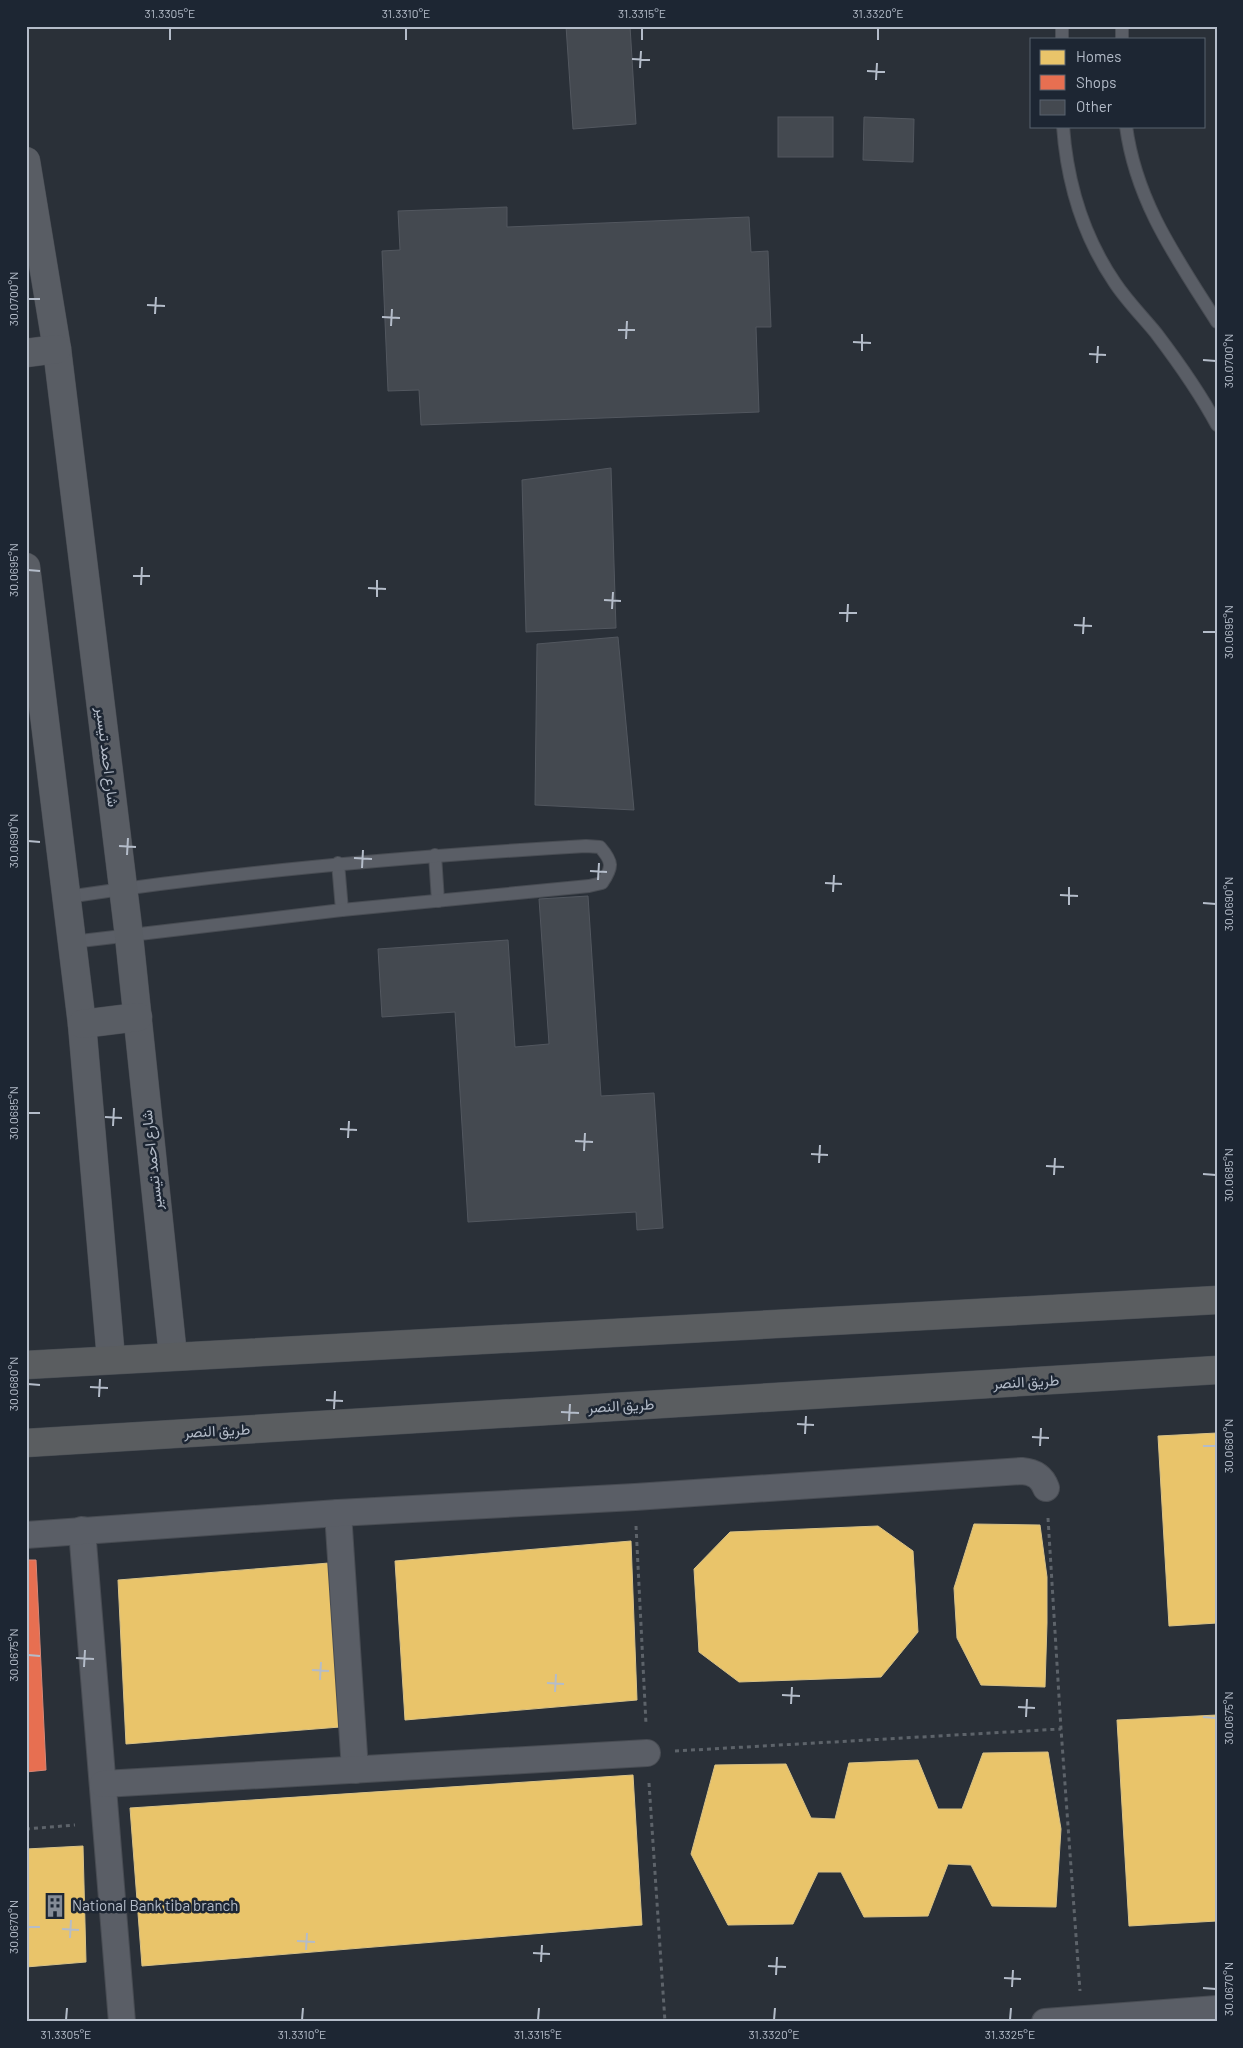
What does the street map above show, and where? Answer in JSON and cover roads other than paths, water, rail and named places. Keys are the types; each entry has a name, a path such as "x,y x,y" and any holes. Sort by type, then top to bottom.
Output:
{"highway":[{"path":"26,1365 1217,1300"},
{"name":"طريق النصر","path":"26,1443 1217,1370"}],"street":[{"name":"شارع احمد تيسير","path":"26,161 57,349 129,936 172,1356"},
{"path":"26,353 57,349"},
{"path":"26,567 82,1024 112,1359"},
{"path":"82,1024 138,1017"},
{"path":"26,1535 338,1513 635,1497 1022,1471 1034,1473 1040,1477 1046,1488"},
{"path":"338,1513 355,1770"},
{"path":"82,1530 122,2022"},
{"path":"103,1784 647,1753"},
{"path":"1045,2022 1217,2009"}],"lane":[{"path":"1063,128 1072,190 1099,256 1115,283 1134,309 1155,332 1186,376 1217,425"},
{"path":"1126,128 1136,174 1147,205 1162,235 1217,322"},
{"path":"67,897 123,888 338,863 435,855 586,846 600,848 610,858 610,871 602,883 589,886 342,910 72,942"},
{"path":"435,855 438,901"},
{"path":"338,863 342,910"}],"place":[{"name":"National Bank tiba branch","path":"55,1906"}]}
